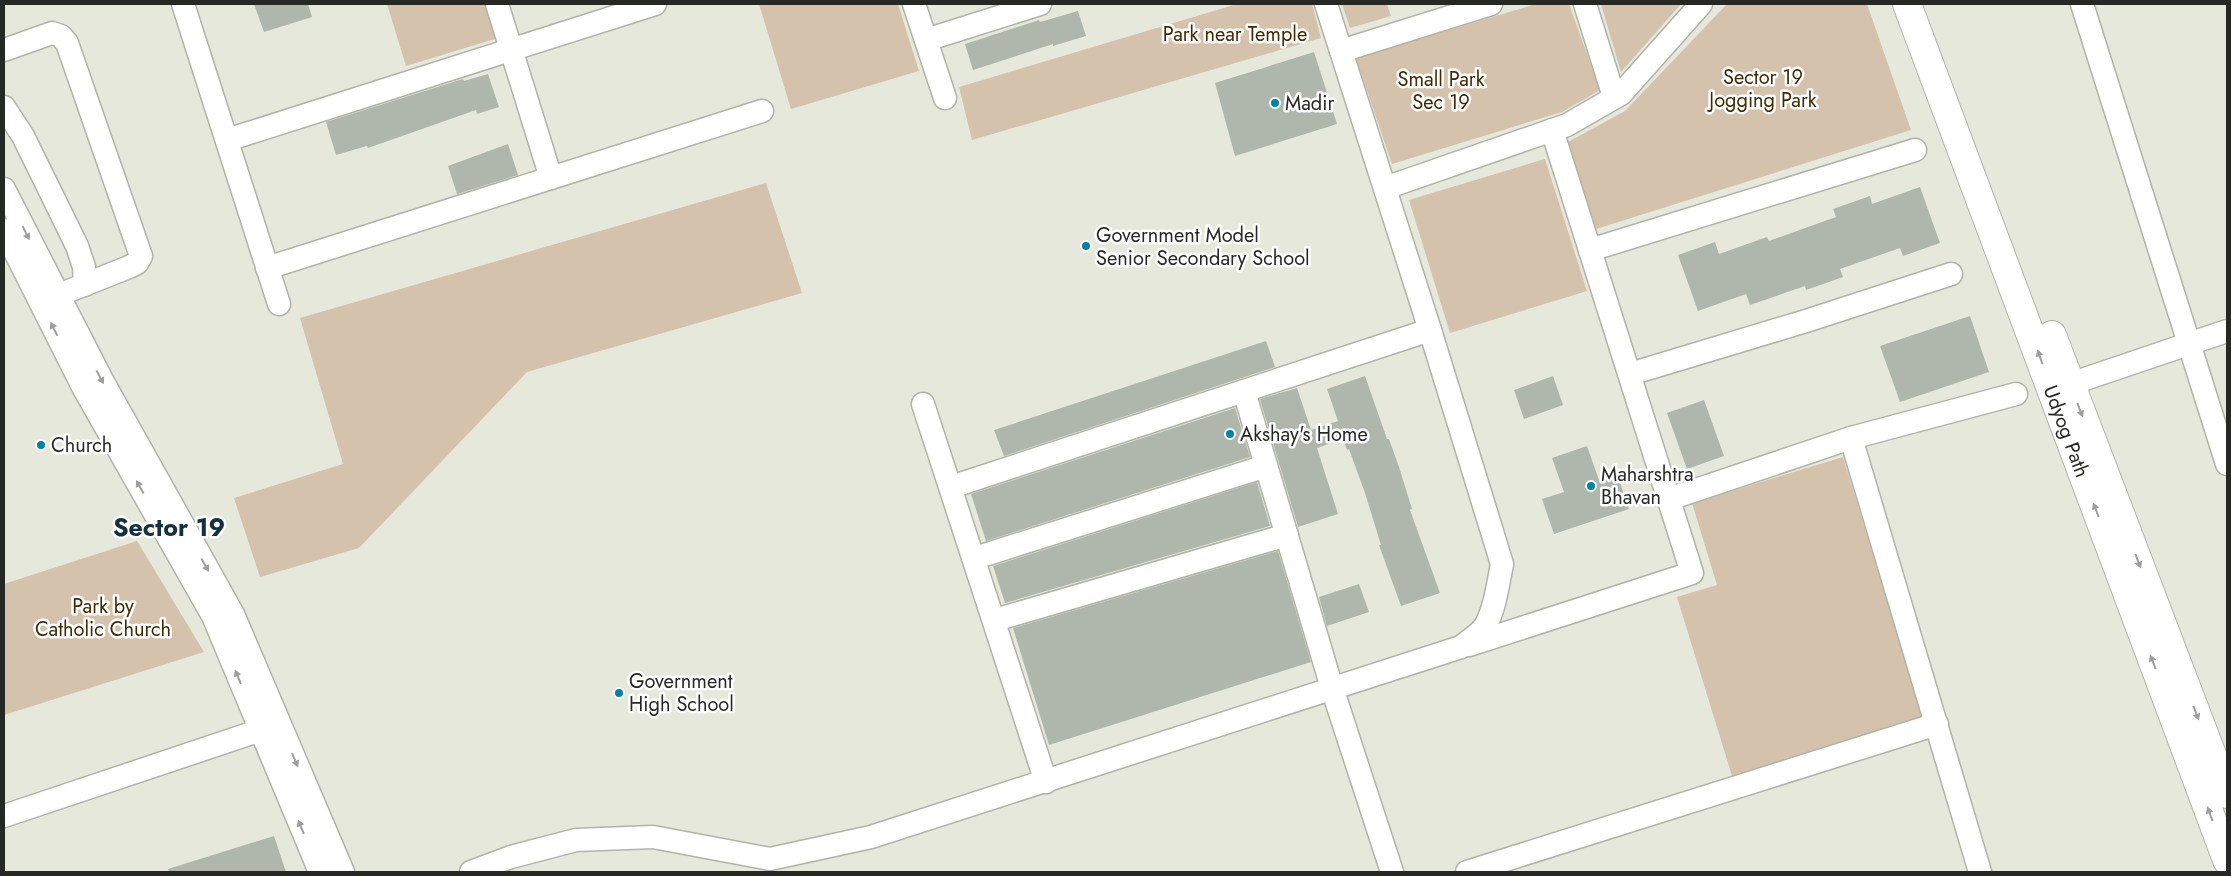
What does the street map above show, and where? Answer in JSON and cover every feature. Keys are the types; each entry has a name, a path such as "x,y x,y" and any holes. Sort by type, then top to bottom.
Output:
{"main road":[{"name":"Udyog Path","path":"1907,4 2227,860"},
{"name":"Udyog Path","path":"1927,4 2227,794"}],"street":[{"path":"498,4 551,178"},
{"path":"226,140 655,4"},
{"path":"914,4 946,98"},
{"path":"926,40 1040,4"},
{"path":"1326,4 1502,564 1498,590 1485,626 1461,648"},
{"path":"1341,51 1492,4"},
{"path":"1584,4 1614,97"},
{"path":"1384,188 1567,125 1621,94 1701,4"},
{"path":"2082,4 2227,464"},
{"path":"186,5 226,140 279,304"},
{"path":"4,50 52,33 61,36 67,43 141,256 137,263 49,298"},
{"path":"4,107 26,143 76,246 84,267 85,285"},
{"path":"267,268 762,112"},
{"path":"471,872 513,865 576,840 653,837 757,865 770,858 871,837 1692,573 1552,130"},
{"path":"1590,250 1915,150"},
{"path":"4,189 83,387 212,616 343,872"},
{"path":"4,230 49,298"},
{"path":"1630,374 1806,321 1951,274"},
{"path":"951,487 1430,330"},
{"path":"2070,384 2227,331"},
{"path":"1244,391 1332,688 1392,872"},
{"path":"1670,499 1851,438 2016,394"},
{"path":"923,404 995,620 1046,782"},
{"path":"1851,438 1980,872"},
{"path":"974,558 1266,466"},
{"path":"995,620 1286,535"},
{"path":"1467,872 1937,724"},
{"path":"4,816 270,727"},
{"path":"270,727 320,872"}],"green space":[{"path":"387,4 488,4 498,38 406,66"},
{"path":"759,4 898,4 919,71 791,109"},
{"name":"Park near Temple","path":"1237,4 1312,4 1321,38 972,140 959,87"},
{"path":"1342,4 1387,4 1391,16 1350,28"},
{"name":"Small Park Sec 19","path":"1536,4 1569,4 1600,90 1562,112 1392,164 1356,58"},
{"path":"1601,4 1681,4 1621,72"},
{"name":"Sector 19 Jogging Park","path":"1727,4 1867,4 1911,130 1596,229 1568,142 1625,111"},
{"path":"1545,159 1587,291 1450,333 1409,200"},
{"path":"766,183 802,293 527,372 359,548 260,577 234,498 343,464 300,318"},
{"path":"1843,457 1923,717 1732,776 1677,597 1717,585 1692,503"},
{"name":"Park by Catholic Church","path":"137,541 204,652 4,715 4,584"}],"building":[{"path":"254,4 308,4 312,17 264,32"},
{"path":"1078,11 1086,36 1053,46 1053,44 973,70 965,44 1039,20 1040,22"},
{"name":"Madir","path":"1314,52 1337,124 1235,156 1215,83"},
{"path":"488,74 499,107 477,114 476,110 368,148 367,146 336,155 326,122 463,79 464,81"},
{"path":"508,144 518,175 457,194 448,166"},
{"path":"1920,187 1940,243 1903,256 1900,248 1840,269 1843,277 1806,290 1805,286 1750,305 1746,294 1698,311 1678,255 1715,242 1719,254 1767,237 1769,241 1836,217 1833,209 1870,196 1872,204"},
{"path":"1970,316 1989,372 1900,402 1880,346"},
{"path":"1266,341 1275,367 1004,456 994,430"},
{"path":"1365,376 1399,467 1412,509 1410,510 1440,593 1401,606 1379,545 1381,545 1365,493 1349,449 1347,450 1343,439 1317,448 1338,514 1298,527 1260,399 1297,388 1311,430 1338,421 1327,389"},
{"path":"1553,376 1563,405 1524,419 1514,390"},
{"path":"1704,400 1724,456 1687,469 1667,413"},
{"path":"1235,408 1250,457 986,541 971,494"},
{"name":"Maharshtra Bhavan","path":"1587,446 1599,480 1617,474 1629,509 1554,534 1542,499 1564,492 1552,458"},
{"path":"1257,482 1270,526 1005,603 993,566"},
{"path":"1278,551 1311,662 1049,745 1013,628"},
{"path":"1359,584 1369,612 1327,626 1319,597"},
{"path":"274,836 286,872 169,872 168,869"}],"place":[{"name":"Madir","path":"1275,103"},
{"name":"Government Model Senior Secondary School","path":"1086,246"},
{"name":"Akshay's Home","path":"1230,434"},
{"name":"Church","path":"41,445"},
{"name":"Maharshtra Bhavan","path":"1591,486"},
{"name":"Government High School","path":"619,693"}],"district":[{"name":"Sector 19","path":"169,527"}]}
